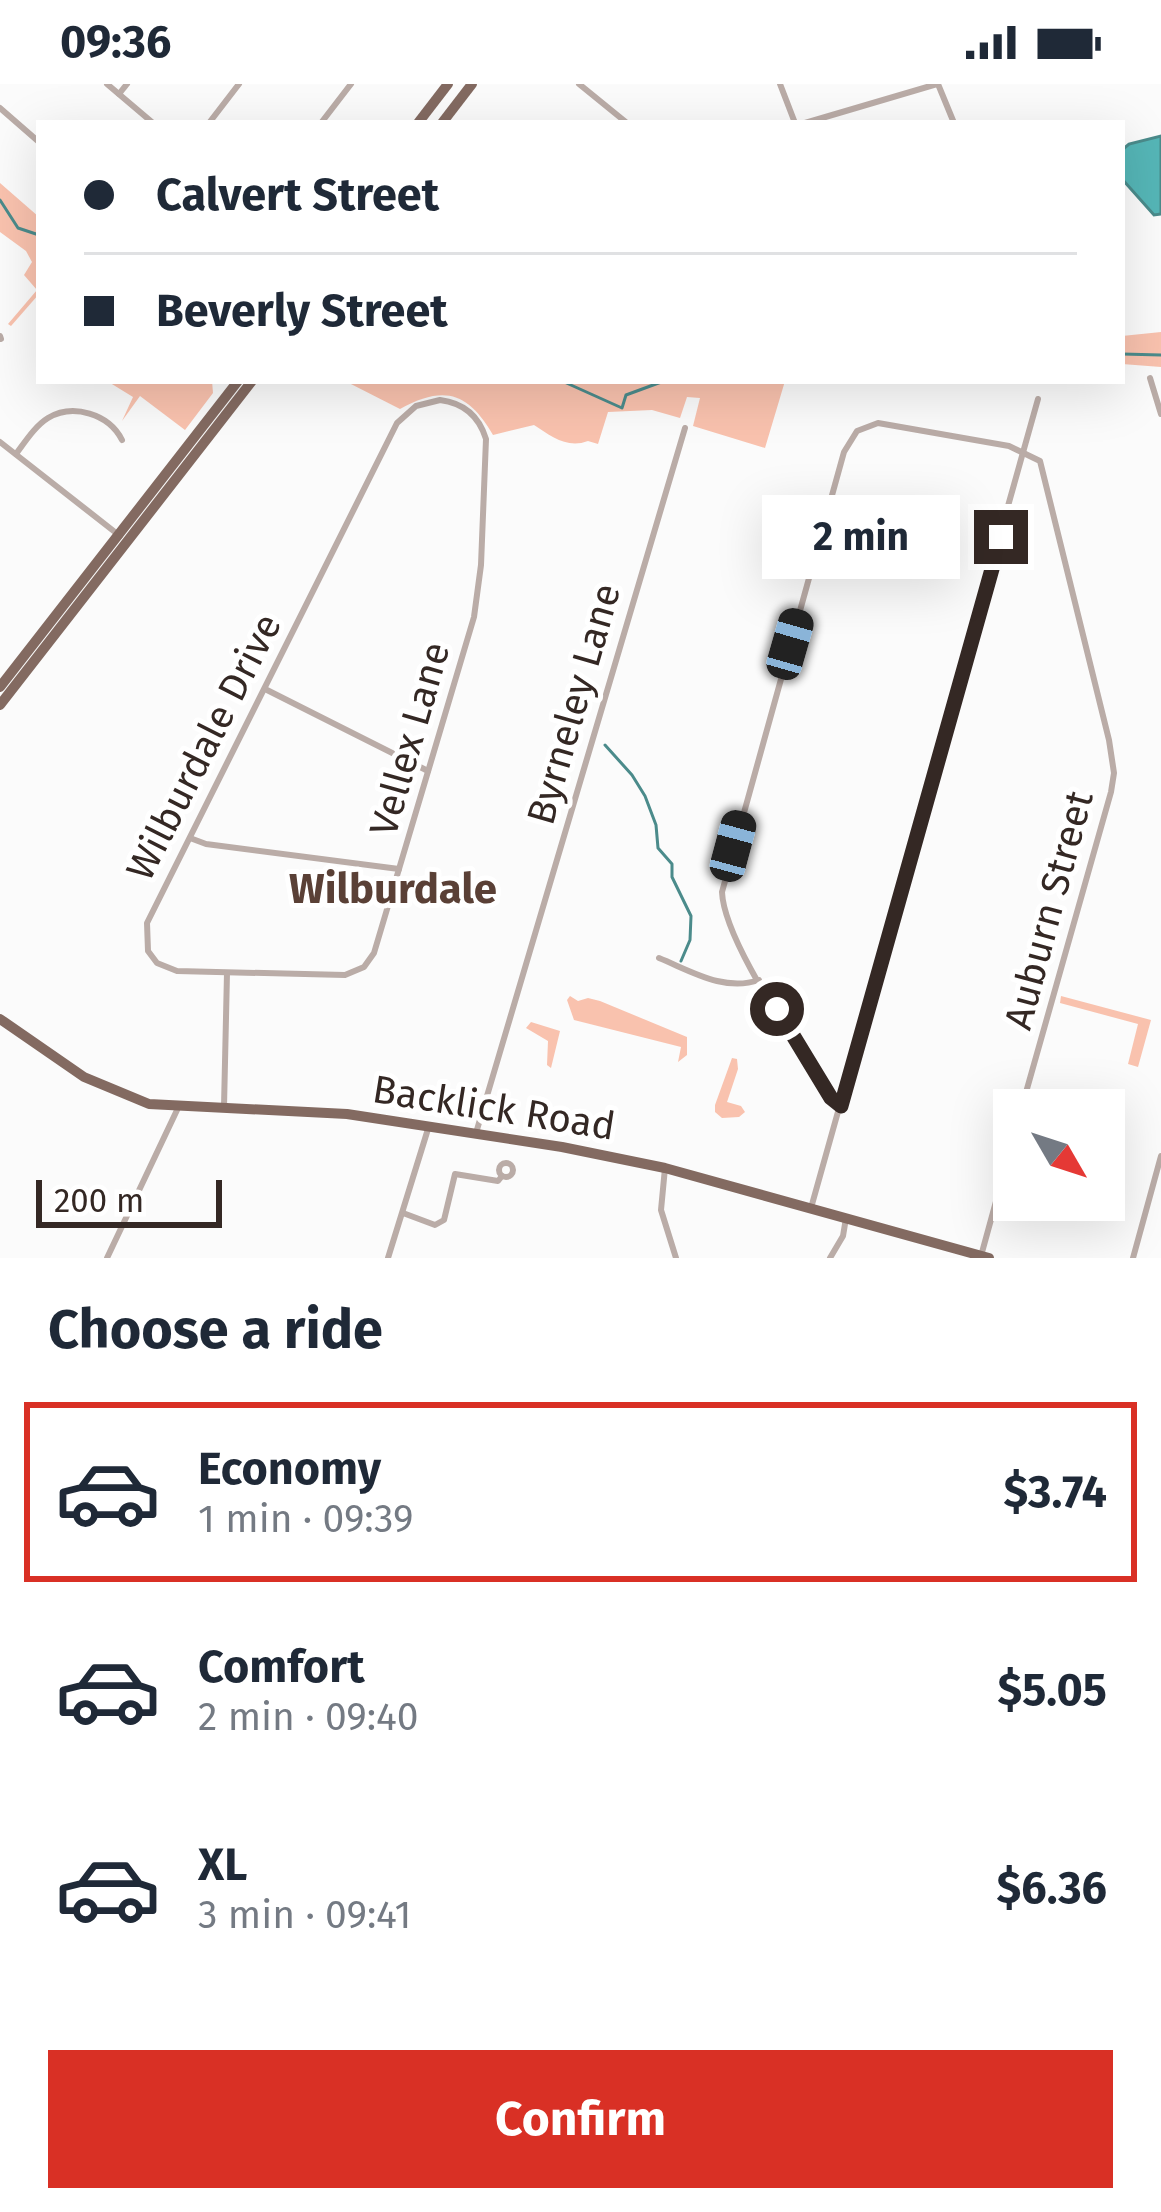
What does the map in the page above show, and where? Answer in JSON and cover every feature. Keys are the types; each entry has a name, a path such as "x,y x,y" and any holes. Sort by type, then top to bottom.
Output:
{"main road":[{"path":"420,120 448,84"},
{"path":"444,120 472,84"},
{"path":"0,705 236,384"},
{"path":"0,687 250,384"},
{"name":"Backlick Road","path":"0,1019 100,1086 133,1100 178,1108 347,1114 476,1133 664,1168 985,1257"}],"street":[{"path":"107,84 149,120"},
{"path":"119,94 127,84"},
{"path":"211,120 239,84"},
{"path":"323,120 351,84"},
{"path":"579,84 623,120"},
{"path":"780,84 794,120"},
{"path":"840,118 937,84 953,120"},
{"path":"0,108 36,139"},
{"path":"1150,378 1161,414"},
{"path":"811,1208 1038,399"},
{"name":"Wilburdale Drive","path":"227,973 170,970 152,957 146,944 147,923 397,423 420,404 448,401"},
{"name":"Vellex Lane","path":"227,973 338,976 359,971 374,953 478,598 487,446 484,430 468,410 448,401"},
{"path":"16,454 46,420 69,411 87,412 106,422 122,440"},
{"path":"841,1106 824,1087 729,926 724,881 844,452 857,431 878,423 1024,451"},
{"name":"Byrneley Lane","path":"476,1133 686,428"},
{"path":"0,442 124,537"},
{"name":"Auburn Street","path":"1024,451 1042,466 1114,773 1028,1089"},
{"path":"264,688 428,771"},
{"path":"189,838 399,869"},
{"path":"659,958 721,982 740,985 759,980"},
{"path":"224,1109 227,973"},
{"path":"106,1258 178,1108"},
{"path":"388,1258 429,1125"},
{"path":"1133,1258 1161,1156"},
{"path":"664,1168 661,1210 676,1258"},
{"path":"403,1213 435,1225 444,1220 455,1174 498,1181 502,1176"},
{"path":"830,1258 843,1236 846,1218"},
{"path":"985,1257 994,1221"}],"shaded area":[{"path":"0,183 36,214 36,289 24,275 32,262 26,251 0,232"},
{"path":"36,291 36,297 8,324"},
{"path":"1161,332 1161,367 1125,364 1125,336"},
{"path":"112,384 212,384 213,393 185,430 140,396 122,421 133,397"},
{"path":"351,384 784,384 765,448 693,426 700,398 687,397 680,418 652,410 608,412 598,444 560,440 534,425 493,435 474,409 454,397 430,397 400,409"},
{"path":"570,996 578,1001 600,1001 687,1037 687,1055 678,1062 681,1047 574,1020 567,1000"},
{"path":"1061,996 1151,1020 1138,1067 1128,1064 1138,1024 1060,1003"},
{"path":"531,1022 560,1031 551,1068 547,1065 548,1041 526,1028"},
{"path":"732,1058 737,1059 738,1069 727,1102 745,1112 722,1118 715,1105"}],"water":[{"path":"1161,136 1161,214 1154,215 1125,182 1125,147"}],"waterway":[{"path":"0,200 18,228 36,234"},
{"path":"1125,354 1161,355"},
{"path":"569,384 622,408 626,395 656,384"},
{"path":"605,745 645,796 656,825 658,848 672,864 672,877 691,916 690,940 681,961"}],"district":[{"name":"Wilburdale","path":"393,889"}],"route":[{"path":"777,1009 831,1098 841,1106 1001,537"}]}
